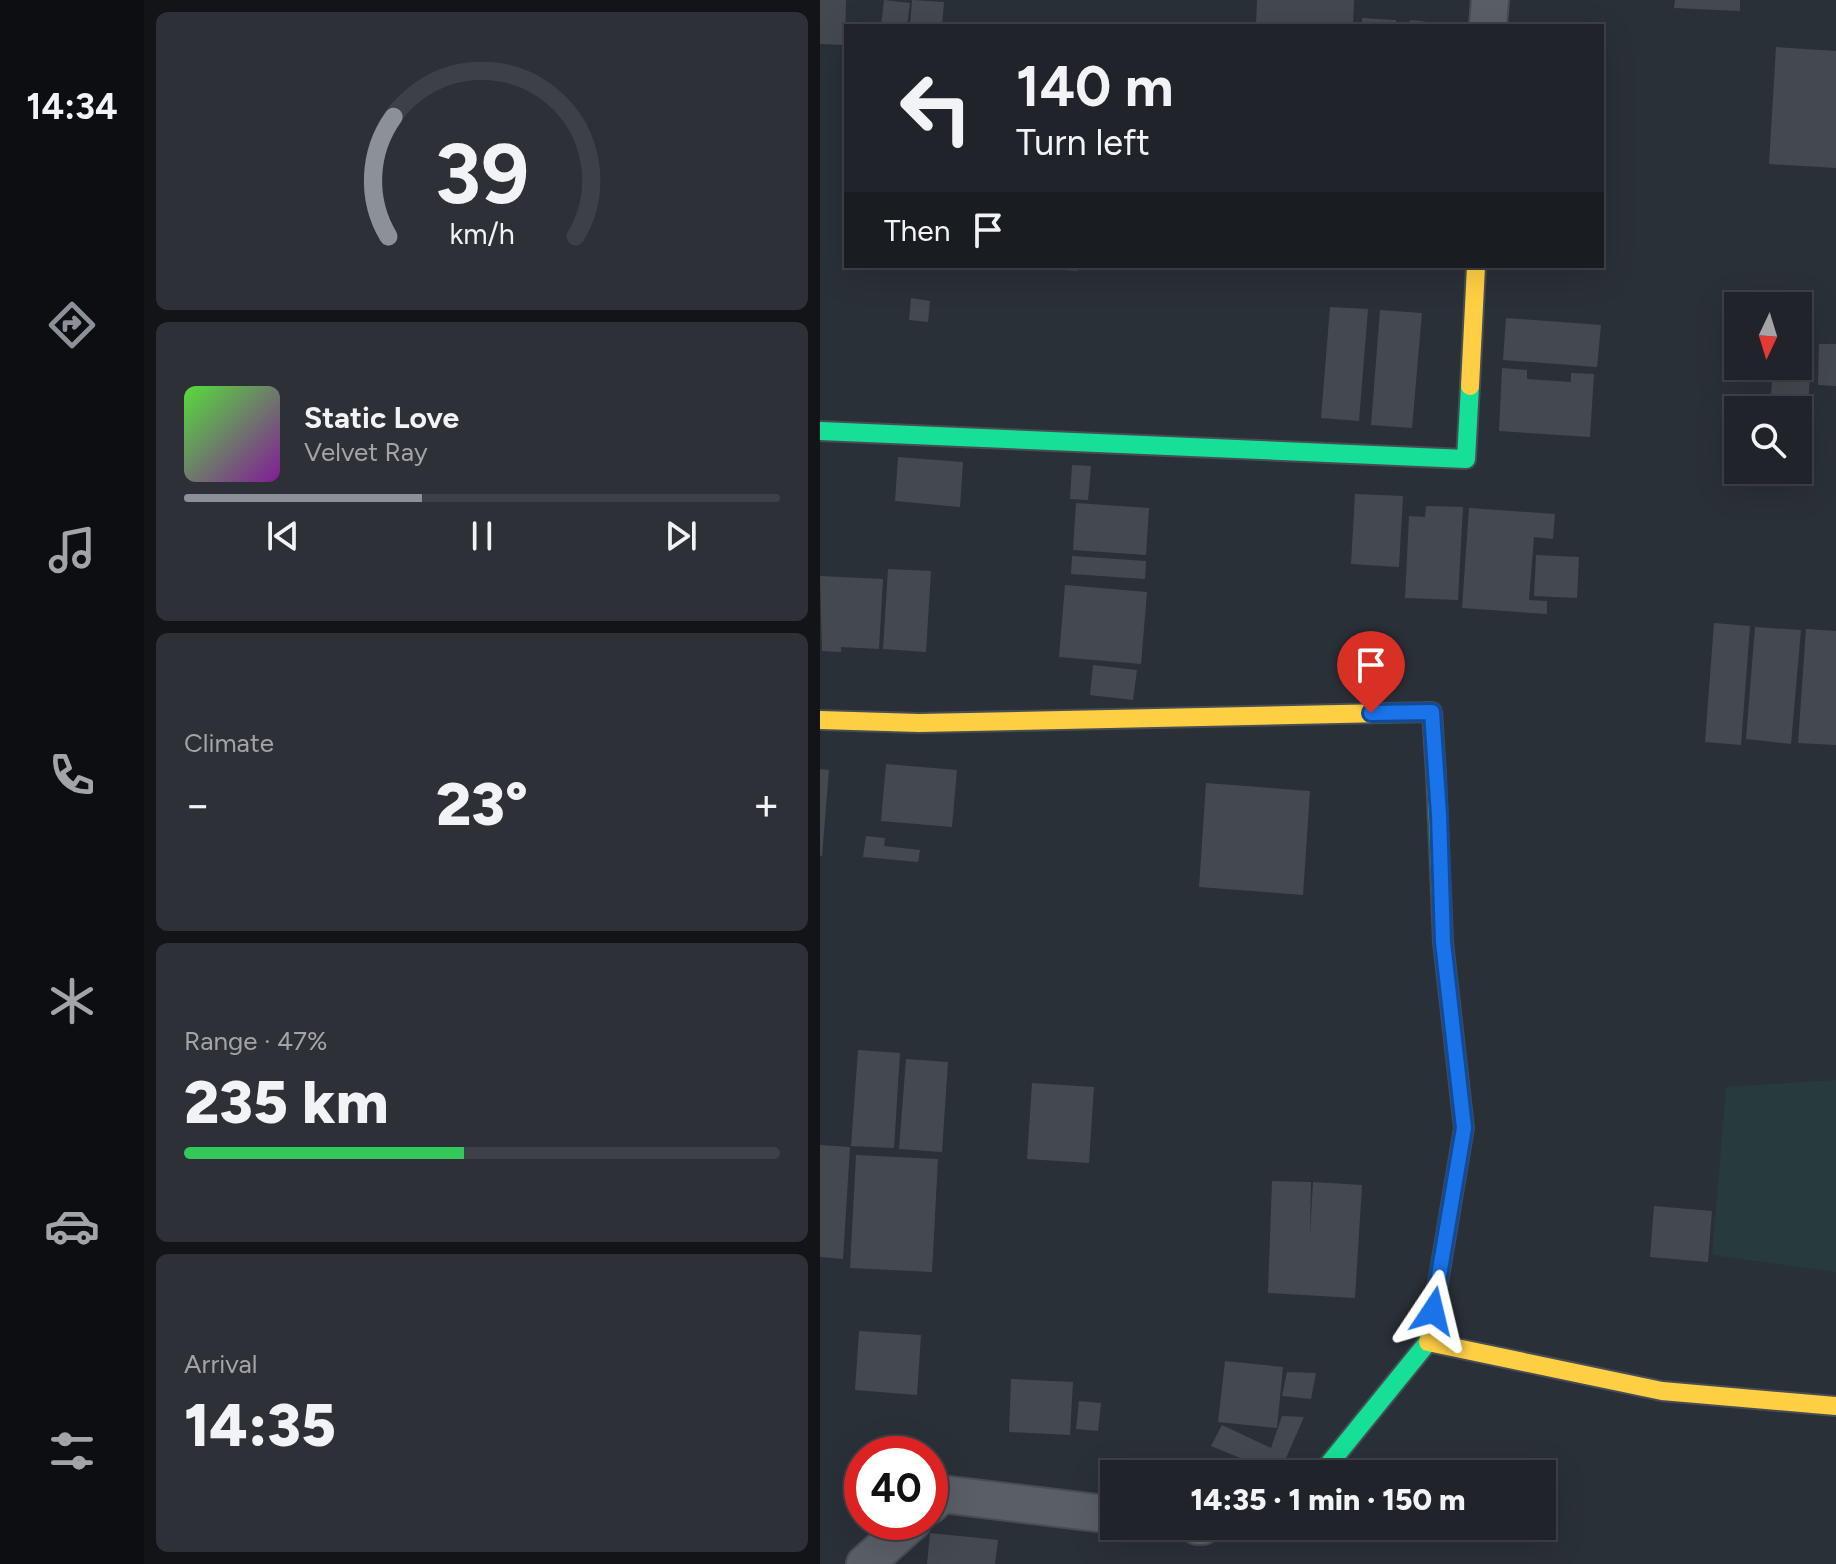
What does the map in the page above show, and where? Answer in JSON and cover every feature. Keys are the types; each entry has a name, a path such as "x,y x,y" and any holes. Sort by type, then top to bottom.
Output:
{"street":[{"path":"1488,24 1490,0"},
{"path":"820,431 1466,459 1476,268"},
{"path":"820,720 919,723 1432,712 1443,942 1464,1128 1428,1342 1332,1460"},
{"path":"1428,1342 1662,1391 1836,1406"},
{"path":"948,1495 1100,1513"},
{"path":"865,1564 892,1540"}],"green space":[{"path":"1836,1080 1836,1272 1712,1255 1726,1087"}],"building":[{"path":"820,0 846,0 844,45 820,44"},
{"path":"884,0 910,3 907,24 881,24"},
{"path":"912,0 944,2 942,24 910,24"},
{"path":"1257,0 1354,0 1353,24 1256,24"},
{"path":"1675,0 1740,0 1740,11 1674,8"},
{"path":"1362,18 1396,20 1396,24 1362,24"},
{"path":"1410,20 1447,24 1409,24"},
{"path":"1776,47 1836,51 1836,168 1769,164"},
{"path":"1042,268 1077,268 1077,271"},
{"path":"911,298 930,301 928,322 909,320"},
{"path":"1330,307 1368,309 1359,421 1321,418"},
{"path":"1380,310 1422,313 1412,428 1371,425"},
{"path":"1506,318 1601,325 1597,367 1503,360"},
{"path":"1819,344 1836,344 1836,386 1818,385"},
{"path":"1502,368 1527,370 1527,379 1571,382 1571,373 1594,374 1590,437 1499,431"},
{"path":"1772,380 1810,380 1809,396 1771,396"},
{"path":"898,457 963,462 960,507 895,501"},
{"path":"1072,465 1091,466 1088,500 1070,499"},
{"path":"1355,494 1403,496 1399,567 1351,564"},
{"path":"1076,503 1149,508 1146,555 1073,550"},
{"path":"1426,506 1463,507 1458,600 1405,598 1409,516 1425,517"},
{"path":"1469,508 1555,514 1553,539 1534,537 1529,600 1547,601 1547,614 1462,608"},
{"path":"1536,555 1579,557 1577,598 1534,596"},
{"path":"1072,556 1146,561 1145,579 1071,574"},
{"path":"888,569 931,571 926,652 883,649"},
{"path":"820,576 883,579 879,649 841,647 841,652 822,651"},
{"path":"1065,585 1147,592 1141,664 1059,657"},
{"path":"1714,623 1750,626 1741,745 1705,742"},
{"path":"1755,627 1801,630 1791,744 1746,739"},
{"path":"1806,629 1836,631 1836,745 1798,743"},
{"path":"1093,665 1137,670 1133,700 1090,695"},
{"path":"886,764 957,770 952,827 881,821"},
{"path":"820,769 829,770 822,856 820,856"},
{"path":"1206,783 1310,791 1303,895 1199,887"},
{"path":"866,836 885,838 884,846 920,850 918,862 863,857"},
{"path":"858,1050 900,1053 894,1148 851,1146"},
{"path":"906,1059 948,1062 942,1152 899,1149"},
{"path":"1032,1083 1094,1087 1089,1163 1027,1159"},
{"path":"820,1145 850,1147 843,1259 820,1257"},
{"path":"856,1155 938,1159 932,1272 850,1268"},
{"path":"1272,1181 1311,1182 1310,1235 1313,1182 1362,1185 1355,1298 1268,1293"},
{"path":"1654,1206 1712,1211 1708,1262 1650,1257"},
{"path":"859,1331 921,1335 917,1395 855,1390"},
{"path":"1225,1361 1283,1367 1277,1428 1218,1422"},
{"path":"1287,1372 1316,1373 1311,1399 1282,1396"},
{"path":"1011,1379 1073,1382 1070,1435 1009,1432"},
{"path":"1079,1401 1101,1403 1098,1431 1076,1429"},
{"path":"1282,1416 1304,1417 1285,1460 1245,1460 1211,1446 1222,1425 1271,1448"},
{"path":"948,1535 998,1540 995,1564 927,1564 929,1540 948,1540"}],"traffic: fast":[{"path":"820,431 1466,459 1470,386"},
{"path":"1332,1460 1428,1342 1464,1128 1443,942 1436,775"}],"traffic: slow":[{"path":"1470,386 1476,268"},
{"path":"820,720 919,723 1432,712 1436,775"},
{"path":"1428,1342 1662,1391 1836,1406"}],"route":[{"path":"1371,713 1432,712 1443,942 1464,1128 1433,1311"}]}
